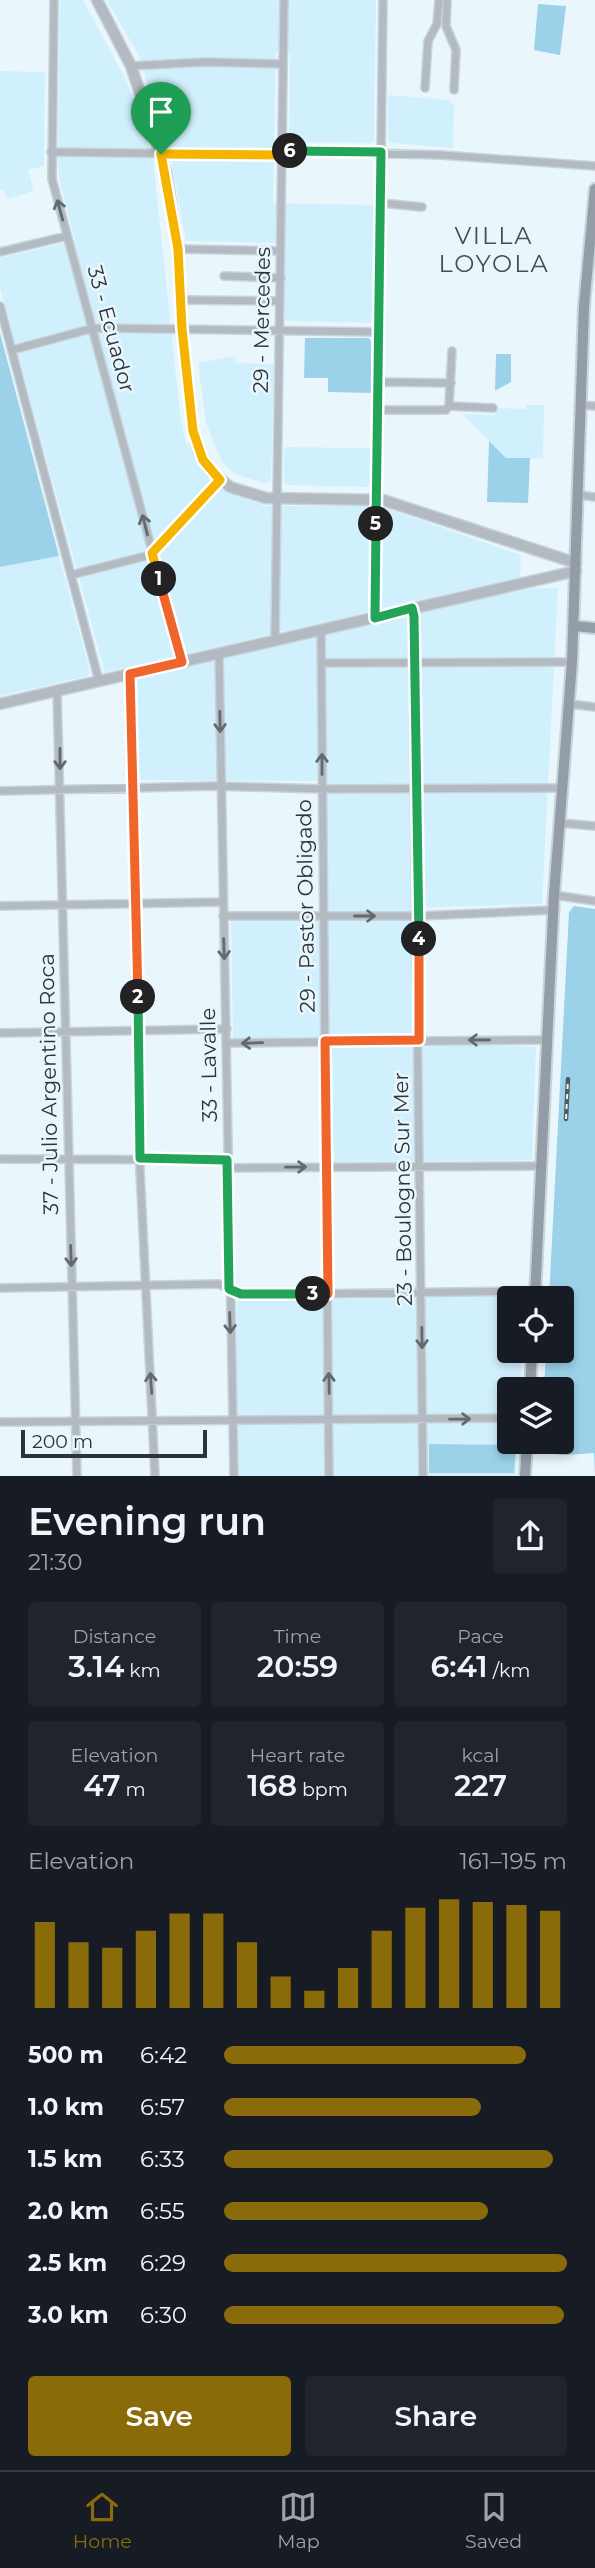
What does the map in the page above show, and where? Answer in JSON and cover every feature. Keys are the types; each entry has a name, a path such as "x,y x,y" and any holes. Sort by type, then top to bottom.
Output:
{"main road":[{"path":"535,1286 554,895 574,626 581,405 595,189"},
{"path":"574,626 595,628"},
{"path":"525,1476 526,1454"}],"street":[{"name":"33 - Ecuador","path":"54,0 52,179 182,662"},
{"path":"97,0 131,66 161,154 178,249 182,329 195,439 203,460 220,480 244,493 277,499 377,498 576,567"},
{"name":"29 - Mercedes","path":"275,640 284,0"},
{"path":"375,618 383,0"},
{"path":"425,88 428,41 438,21 439,0"},
{"path":"447,0 446,26 456,50 454,90"},
{"path":"131,66 205,62 283,64"},
{"path":"51,152 381,152 595,166"},
{"path":"380,203 422,207"},
{"path":"0,252 67,236"},
{"path":"178,249 280,251"},
{"path":"224,276 281,278"},
{"path":"180,300 280,301"},
{"path":"0,306 99,681"},
{"path":"12,350 94,328 380,332"},
{"path":"449,406 452,351"},
{"path":"379,382 451,383"},
{"path":"581,405 595,406"},
{"path":"379,410 441,411 449,406 493,408"},
{"path":"71,575 152,553 220,480"},
{"path":"579,495 595,497"},
{"path":"0,704 375,618 576,567"},
{"name":"23 - Boulogne Sur Mer","path":"412,608 423,1476"},
{"name":"29 - Pastor Obligado","path":"321,630 329,1476"},
{"name":"33 - Lavalle","path":"219,653 234,1476"},
{"path":"321,663 572,662"},
{"path":"130,674 140,1158 155,1476"},
{"name":"37 - Julio Argentino Roca","path":"57,691 77,1476"},
{"path":"569,704 595,707"},
{"path":"0,791 221,787 562,788"},
{"path":"559,823 595,826"},
{"path":"554,895 595,901"},
{"path":"0,905 222,901"},
{"path":"223,916 418,916 554,910"},
{"path":"0,1033 227,1029"},
{"path":"227,1044 547,1040"},
{"path":"0,1159 140,1158 227,1164 326,1166 541,1166"},
{"path":"0,1288 219,1284 241,1294 497,1294"},
{"path":"0,1422 497,1418"}],"shaded area":[{"path":"60,0 83,0 128,84 153,159 180,413 185,441 201,468 220,489 265,506 380,506 521,555 520,577 107,672 104,670 0,288 0,258 75,240 59,178"},
{"path":"107,0 376,0 374,140 371,143 291,142 290,54 276,52 273,203 373,205 373,323 285,321 283,243 186,241 172,164 139,56"},
{"path":"538,4 566,6 560,55 534,50"},
{"path":"0,71 45,72 44,166 28,170 34,191 7,199 4,189 0,190"},
{"path":"388,95 450,100 450,103 454,104 453,148 391,143 388,140"},
{"path":"0,333 59,556 0,567"},
{"path":"305,338 369,338 371,393 328,392 328,378 304,378"},
{"path":"496,354 511,354 511,382 495,391"},
{"path":"235,356 236,363 274,364 271,480 266,484 235,474 222,462 206,423 198,363"},
{"path":"526,405 544,405 543,459 506,458 462,414 494,415 495,408 525,409"},
{"path":"489,441 506,458 530,458 528,503 487,502"},
{"path":"284,447 370,448 371,484 368,487 288,485 284,482"},
{"path":"59,556 90,672 88,676 0,696 0,567"},
{"path":"533,588 558,588 542,904 414,908 415,1043 536,1047 532,1160 334,1162 330,1037 233,1039 231,918 329,919 326,781 139,780 137,679"},
{"path":"574,906 595,909 595,1476 594,1453 567,1455 554,1454 574,1454 574,1377 545,1377 545,1363 574,1363 574,1286 550,1286 569,912"},
{"path":"497,1296 497,1363 521,1363 521,1377 497,1377 497,1454 517,1454 516,1476 236,1476 237,1301"},
{"path":"429,1444 497,1445 497,1454 515,1454 514,1473 429,1473"}],"railway":[{"path":"566,1119 568,1079"}],"district":[{"name":"VILLA LOYOLA","path":"494,250"}],"route":[{"path":"381,152 375,618 412,608 414,616 419,1040 325,1041 328,1294 241,1294 229,1289 227,1160 140,1158 130,674 182,662 152,553 220,480 203,460 193,431 182,329 178,249 161,154 381,152"}]}
